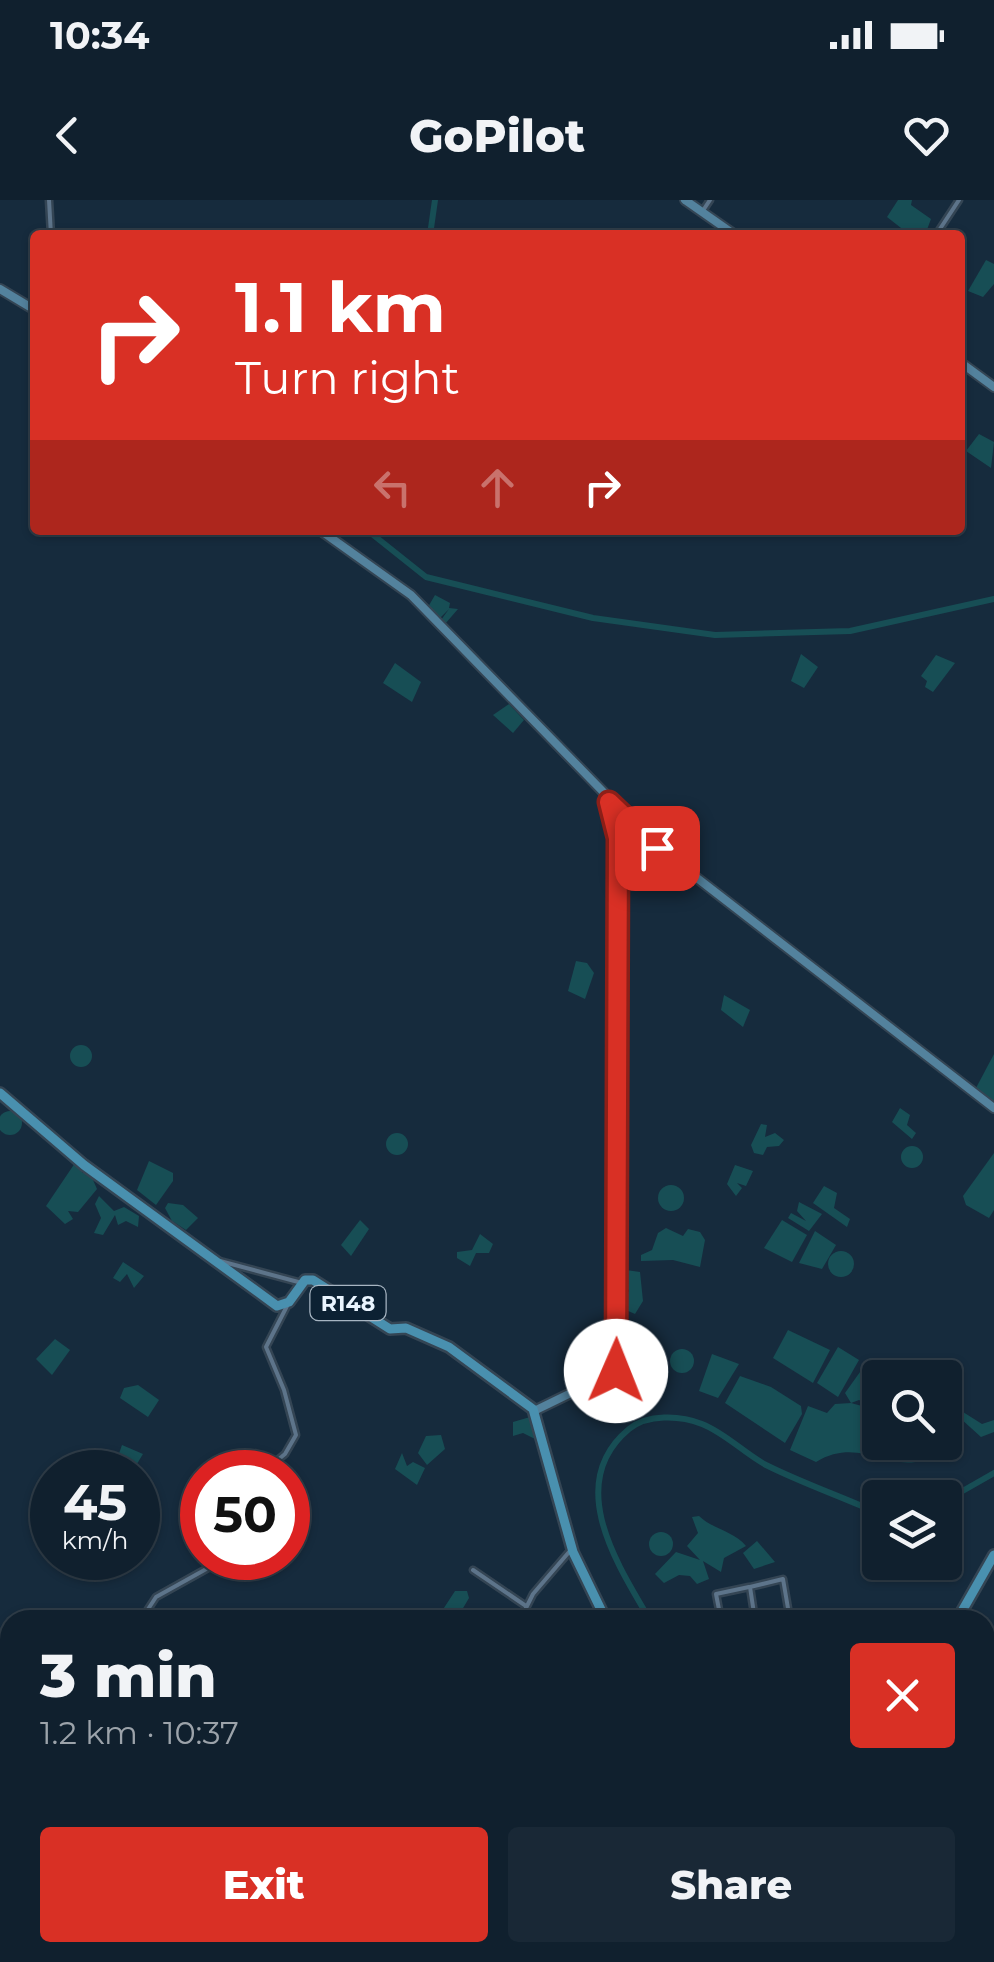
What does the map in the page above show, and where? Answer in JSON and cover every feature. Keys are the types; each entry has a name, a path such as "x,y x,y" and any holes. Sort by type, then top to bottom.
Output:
{"main road":[{"path":"685,200 728,230"},
{"path":"0,289 30,307"},
{"path":"965,366 994,387"},
{"path":"327,535 411,594 657,848 994,1108"},
{"path":"601,1610 572,1548 534,1411 616,1371 618,838 609,802"},
{"name":"R148","path":"0,1093 73,1156 277,1306 289,1302 302,1283 312,1280 390,1329 406,1328 449,1347 534,1411"},
{"path":"963,1610 994,1555"}],"street":[{"path":"49,200 52,230"},
{"path":"702,212 710,200"},
{"path":"939,230 959,200"},
{"path":"212,1258 302,1283"},
{"path":"287,1450 296,1436 266,1347 289,1302"},
{"path":"524,1610 572,1548"},
{"path":"474,1570 526,1606"},
{"path":"718,1610 716,1594 783,1579 788,1610"},
{"path":"148,1610 156,1597 187,1580"},
{"path":"750,1587 753,1610"}],"shaded area":[{"path":"898,200 912,200 911,205 931,219 927,230 904,230 887,217"},
{"path":"986,260 994,264 994,284 983,297 968,291"},
{"path":"979,434 994,442 991,468 966,451"},
{"path":"435,595 450,603 449,608 458,609 445,624 441,620 449,609 439,619 428,607"},
{"path":"801,654 818,667 804,688 791,681"},
{"path":"936,655 955,663 933,692 925,687 927,681 921,676"},
{"path":"395,663 421,682 412,702 383,683"},
{"path":"509,704 524,720 513,733 493,715"},
{"path":"576,961 587,963 594,973 585,999 568,991"},
{"path":"724,995 750,1010 743,1027 721,1010"},
{"path":"81,1045 89,1048 89,1064 81,1067 73,1064 70,1056 73,1048"},
{"path":"994,1054 994,1102 976,1088"},
{"path":"900,1108 910,1115 907,1125 916,1133 912,1139 892,1122"},
{"path":"5,1112 15,1112 21,1118 21,1128 15,1134 5,1134 -1,1128 -1,1118"},
{"path":"761,1124 767,1125 765,1137 775,1133 784,1140 779,1146 767,1147 763,1155 754,1153 751,1145"},
{"path":"397,1133 405,1136 405,1152 397,1155 389,1152 386,1144 389,1136"},
{"path":"912,1146 920,1149 920,1165 912,1168 904,1165 901,1157 904,1149"},
{"path":"994,1153 994,1210 989,1218 966,1205 963,1196"},
{"path":"149,1161 173,1173 173,1181 156,1205 137,1190"},
{"path":"75,1163 82,1166 82,1173 89,1171 97,1189 78,1212 68,1211 73,1219 65,1224 46,1206"},
{"path":"735,1165 753,1171 746,1186 737,1183 742,1188 736,1196 727,1184"},
{"path":"671,1185 680,1189 684,1198 680,1207 671,1211 662,1207 658,1198 662,1189"},
{"path":"824,1186 837,1193 834,1208 850,1219 847,1227 813,1203"},
{"path":"99,1196 114,1211 124,1207 139,1216 138,1227 126,1221 118,1225 115,1215 103,1235 94,1233 101,1218 95,1204"},
{"path":"799,1202 822,1214 809,1231 788,1218 791,1213 806,1221 797,1211"},
{"path":"168,1203 183,1205 198,1218 186,1230 172,1221 165,1208"},
{"path":"360,1220 369,1229 351,1256 341,1245"},
{"path":"782,1220 807,1235 792,1262 764,1248"},
{"path":"666,1228 683,1236 688,1229 700,1232 705,1240 700,1267 673,1260 641,1261 641,1255 652,1250 658,1233"},
{"path":"815,1231 836,1245 822,1269 799,1263"},
{"path":"480,1234 493,1244 489,1253 476,1253 470,1266 457,1258 457,1252 472,1250"},
{"path":"841,1251 850,1255 854,1264 850,1273 841,1277 832,1273 828,1264 832,1255"},
{"path":"123,1262 144,1276 134,1288 127,1274 120,1282 113,1278"},
{"path":"626,1270 640,1272 643,1301 635,1314 617,1306 629,1291 622,1276"},
{"path":"788,1330 830,1350 813,1383 773,1358"},
{"path":"55,1339 70,1350 52,1375 36,1359"},
{"path":"838,1347 859,1360 838,1397 817,1383"},
{"path":"682,1349 691,1352 691,1370 682,1373 673,1370 670,1361 673,1352"},
{"path":"628,1350 664,1351 661,1375 627,1371"},
{"path":"712,1354 739,1364 718,1398 699,1391"},
{"path":"862,1369 862,1401 851,1403 845,1393"},
{"path":"740,1376 771,1387 801,1406 802,1414 785,1443 725,1403"},
{"path":"138,1385 159,1400 148,1417 120,1398 124,1388"},
{"path":"835,1404 862,1406 862,1453 846,1452 816,1462 790,1450 808,1406 827,1413"},
{"path":"962,1414 982,1424 994,1420 994,1432 981,1437 962,1420"},
{"path":"530,1417 537,1440 523,1433 513,1436 513,1422"},
{"path":"441,1435 445,1449 427,1465 418,1453 426,1436"},
{"path":"402,1453 407,1466 413,1462 425,1468 417,1485 395,1469"},
{"path":"699,1516 746,1546 724,1558 721,1572 703,1561 709,1579 697,1584 690,1576 679,1575 664,1583 655,1574 676,1552 700,1560 687,1546 698,1533 692,1517"},
{"path":"661,1532 670,1535 670,1553 661,1556 652,1553 649,1544 652,1535"},
{"path":"757,1541 775,1562 754,1569 743,1553"},
{"path":"455,1591 467,1591 469,1598 462,1610 443,1610"}],"waterway":[{"path":"431,230 435,200"},
{"path":"373,535 426,577 593,618 715,635 850,631 994,599"},
{"path":"644,1610 612,1549 598,1498 600,1474 610,1450 636,1424 664,1418 702,1424 779,1471 862,1506"},
{"path":"962,1491 994,1473"}],"route":[{"path":"616,1371 618,838 609,802 657,848"}]}
